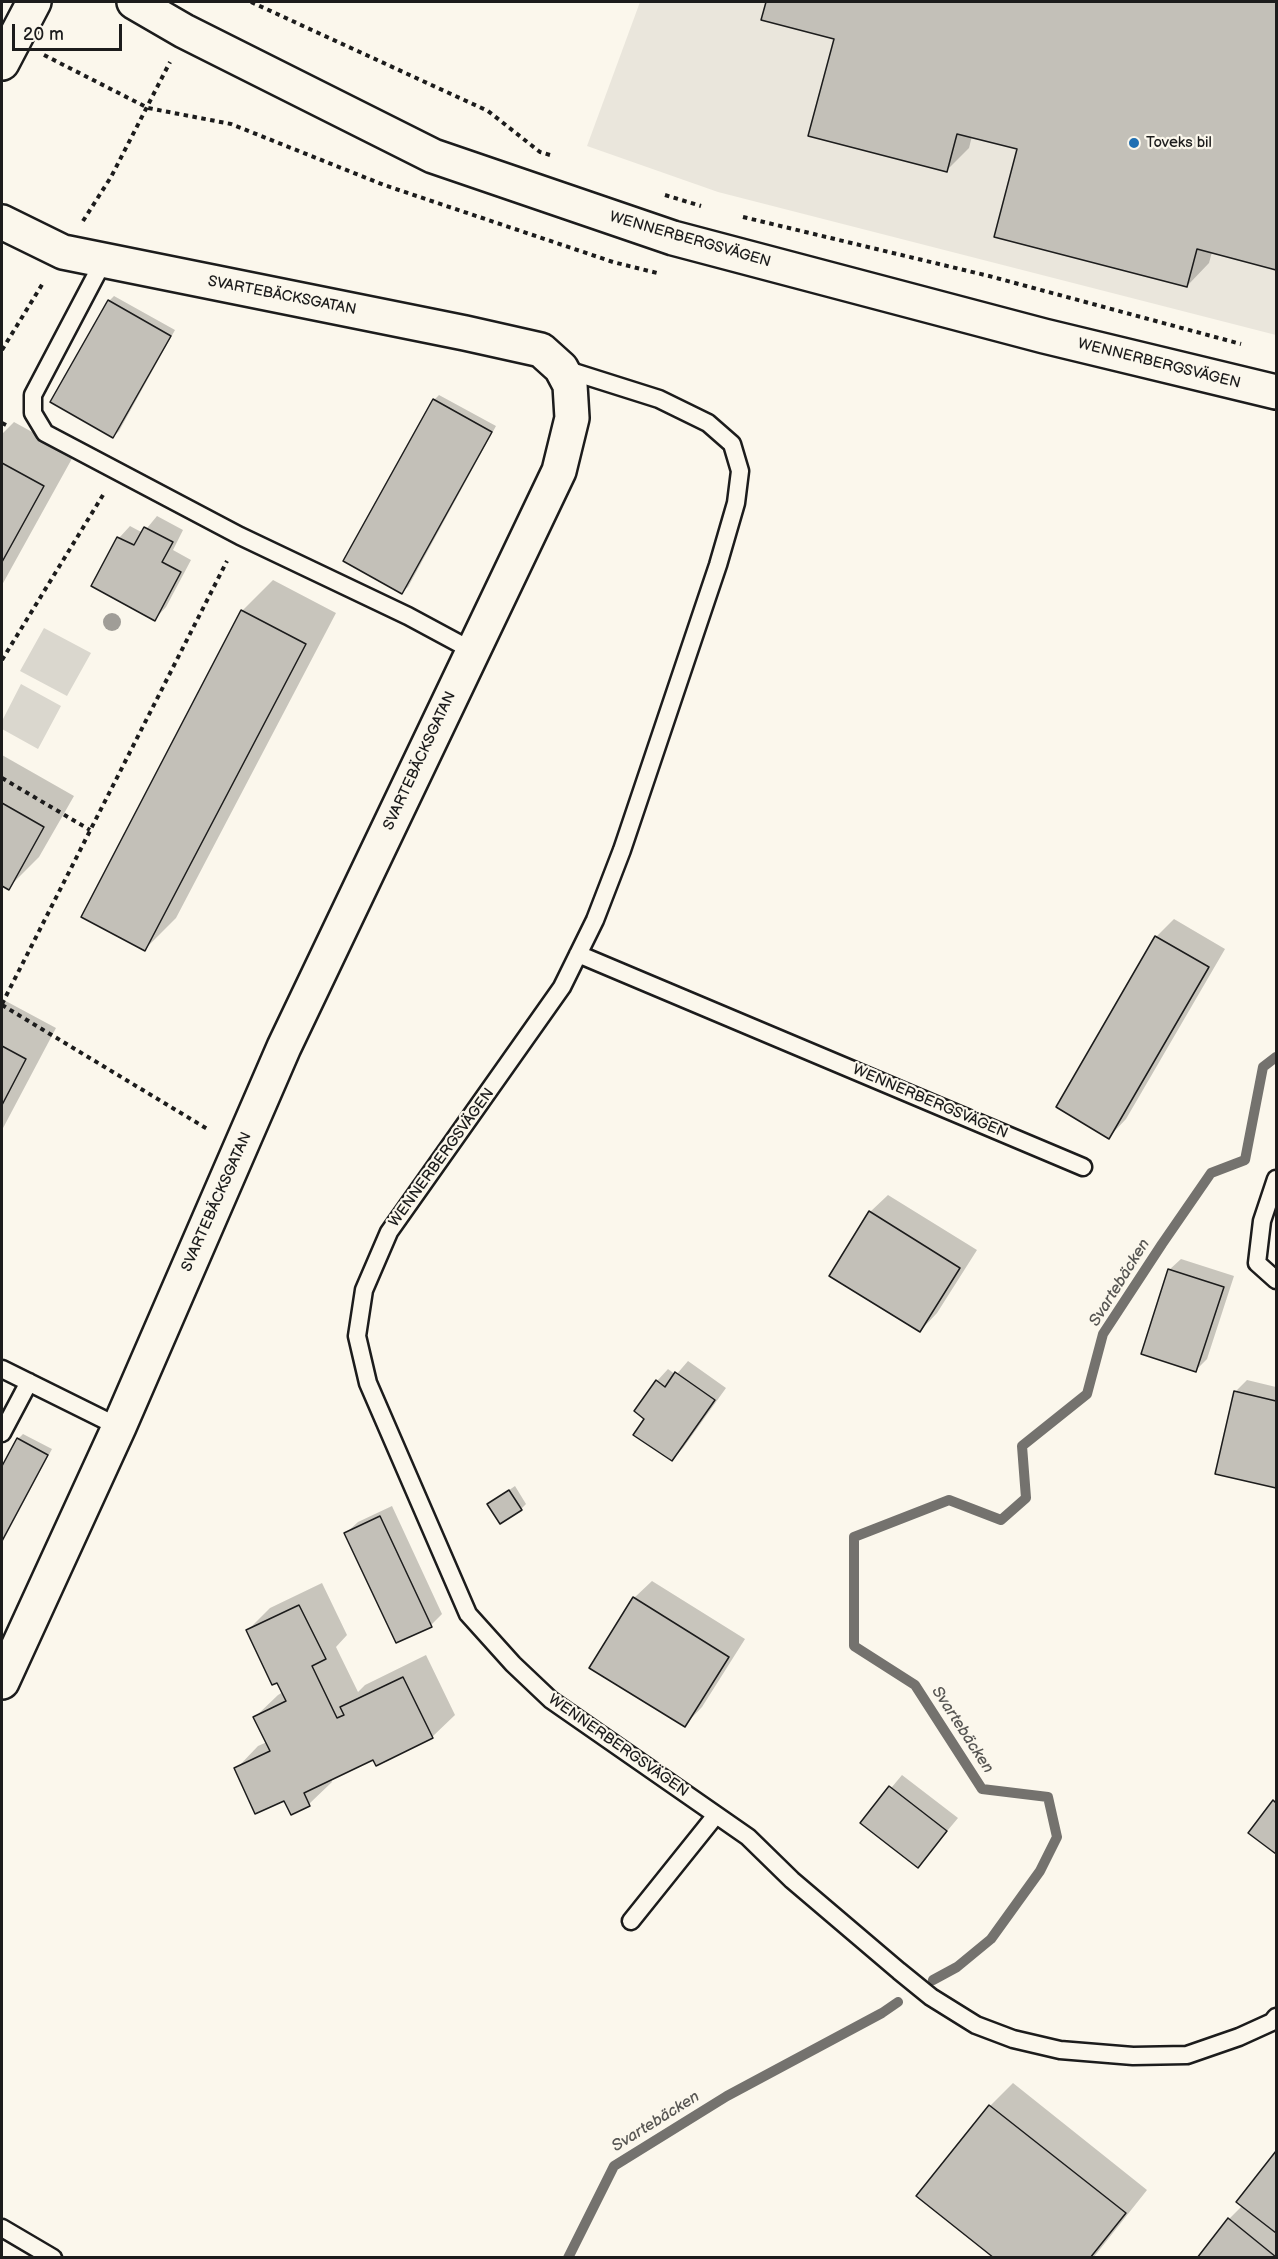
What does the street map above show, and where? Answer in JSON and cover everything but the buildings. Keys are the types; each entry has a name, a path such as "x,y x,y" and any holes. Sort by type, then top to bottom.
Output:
{"street":[{"path":"8,52 34,2"},
{"name":"WENNERBERGSVÄGEN","path":"134,2 184,31 433,156 488,175 673,238 1044,336 1276,392"},
{"name":"SVARTEBÄCKSGATAN","path":"2,222 63,252 513,342 541,350 561,368 570,385 572,418 559,471 284,1047 119,1427 2,1682"}],"lane":[{"path":"104,261 33,395 33,413 45,433 240,536 408,616 473,651"},
{"name":"WENNERBERGSVÄGEN","path":"561,368 659,399 708,423 732,444 740,471 736,503 718,565 622,850 595,920 562,987 389,1232 364,1290 357,1336 368,1383 468,1614 513,1664 551,1700 747,1837 792,1880 931,1997 976,2025 1060,2050 1133,2056 1187,2055 1239,2037 1276,2017"},
{"name":"WENNERBERGSVÄGEN","path":"579,954 1083,1167"},
{"path":"1276,1179 1262,1221 1257,1263 1276,1280"},
{"path":"2,1369 119,1427"},
{"path":"2,1433 29,1382"},
{"path":"631,1921 716,1815"},
{"path":"2,2228 53,2258"}],"path":[{"path":"251,2 488,111 540,152 550,156"},
{"path":"8,52 148,108"},
{"path":"658,193 703,206"},
{"path":"737,215 989,276 1242,344"},
{"path":"2,660 117,471"},
{"path":"240,536 2,1005 240,1149"},
{"path":"2,778 90,830"}],"shaded area":[{"name":"Toveks bil","path":"640,2 1276,2 1276,335 718,192 587,146"},
{"path":"44,628 91,653 67,696 20,671"},
{"path":"21,684 61,706 38,749 2,729 2,721"}],"waterway":[{"name":"Svartebäcken","path":"933,1980 957,1967 991,1939 1040,1871 1057,1837 1048,1797 982,1789 915,1685 854,1646 854,1537 949,1500 1001,1520 1026,1498 1022,1446 1087,1394 1103,1334 1162,1244 1211,1173 1245,1160 1263,1067 1276,1057"},
{"name":"Svartebäcken","path":"568,2258 614,2166 727,2096 882,2013 898,2002"}],"place":[{"name":"Toveks bil","path":"1134,143"}]}
